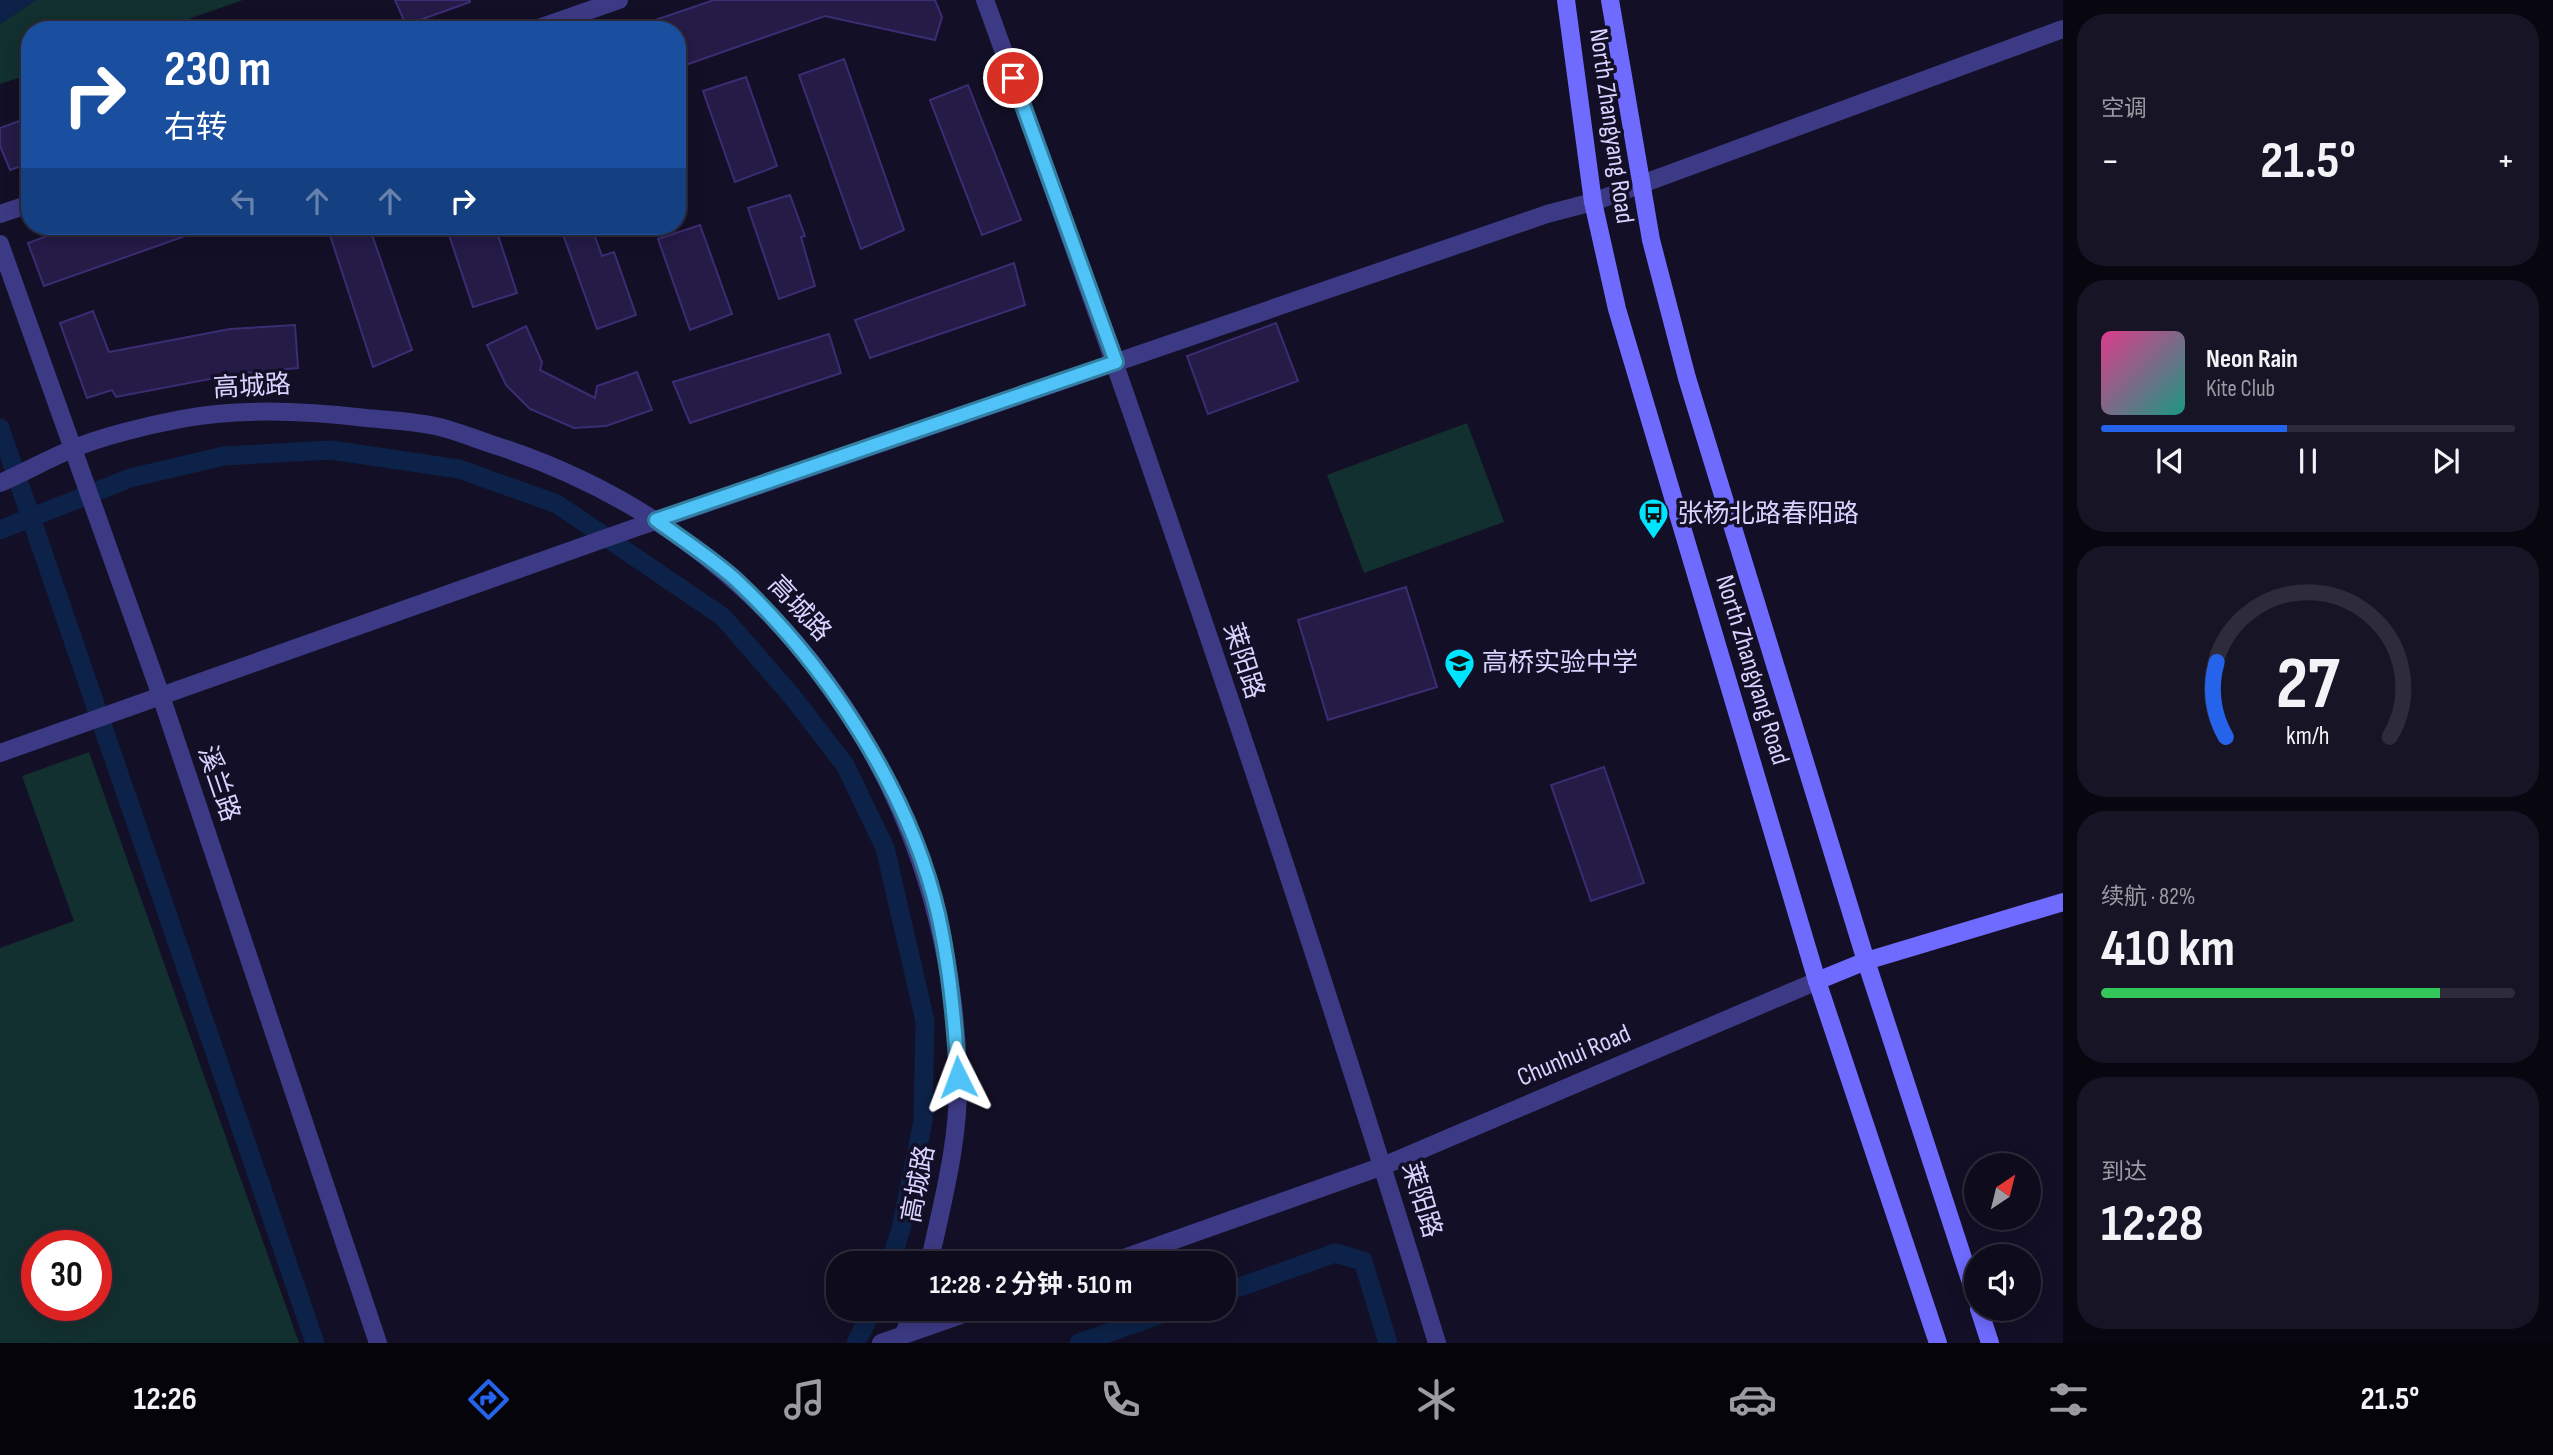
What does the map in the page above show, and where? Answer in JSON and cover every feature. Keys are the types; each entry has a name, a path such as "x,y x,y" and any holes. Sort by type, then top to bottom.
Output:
{"main road":[{"name":"North Zhangyang Road","path":"1566,0 1593,202 1617,309 1817,981 1938,1343"},
{"name":"North Zhangyang Road","path":"1610,0 1651,240 1687,378 1866,961 1964,1261"},
{"name":"Chunhui Road","path":"1817,981 1866,961 2063,902"},
{"path":"1983,1321 1990,1343"}],"street":[{"path":"559,21 619,0"},
{"name":"莱阳路","path":"985,0 1116,362 1383,1166 1437,1343"},
{"path":"0,752 60,733 160,693 656,520 1547,214 1593,202 2063,29"},
{"path":"0,214 21,207"},
{"name":"溪兰路","path":"0,244 160,693 378,1343"},
{"name":"高城路","path":"0,483 72,449 184,418 297,410 421,424 551,463 656,520 736,580 811,659 869,745 917,848 937,912 954,1002 958,1077 953,1159 932,1251"},
{"name":"Chunhui Road","path":"1144,1251 1383,1166 1817,981"},
{"path":"903,1335 909,1321"},
{"path":"881,1343 943,1321"}],"green space":[{"path":"36,0 243,0 183,21 21,21 21,77 0,84 0,24"},
{"path":"1467,423 1504,522 1364,573 1327,475"},
{"path":"89,752 299,1343 0,1343 0,948 74,921 22,776"}],"water":[{"path":"0,0 36,0 0,24"}],"building":[{"path":"395,0 470,0 417,21 404,21"},
{"path":"714,0 935,0 942,17 935,40 825,16 686,65 686,21 653,21"},
{"path":"844,59 904,230 861,249 799,75"},
{"path":"746,77 777,166 735,182 703,91"},
{"path":"968,85 1021,220 982,235 930,100"},
{"path":"21,120 21,166 10,170 0,146 0,128"},
{"path":"790,195 805,236 801,237 815,286 779,299 748,208"},
{"path":"700,225 732,314 690,330 658,239 670,235 686,235 686,230"},
{"path":"50,235 188,235 44,286 28,243"},
{"path":"330,235 372,235 412,350 373,367"},
{"path":"449,235 498,235 517,293 473,307"},
{"path":"563,235 594,235 602,256 614,252 636,315 597,329"},
{"path":"1014,263 1025,305 870,358 855,320"},
{"path":"93,311 109,352 230,329 295,325 298,368 236,374 116,397 112,390 87,398 60,323"},
{"path":"1276,323 1298,381 1208,414 1187,356"},
{"path":"526,326 542,362 540,370 595,398 597,386 637,372 652,410 606,426 574,428 530,409 506,385 487,345"},
{"path":"829,334 841,373 690,423 673,382"},
{"path":"1406,587 1437,687 1328,720 1298,620"},
{"path":"1604,767 1644,883 1591,901 1551,785"}],"waterway":[{"path":"0,428 315,1343"},
{"path":"0,530 130,478 224,456 331,450 459,469 557,504 723,617 791,695 845,765 885,848 925,1021 923,1121 894,1251"},
{"path":"1236,1288 1335,1253 1363,1261 1388,1343"},
{"path":"856,1343 867,1321"},
{"path":"1079,1343 1142,1321"}],"place":[{"name":"张杨北路春阳路","path":"1654,541"},
{"name":"高桥实验中学","path":"1459,690"}],"route":[{"path":"958,1077 954,1002 937,912 917,848 869,745 811,659 736,580 656,520 1116,362 1013,78"}]}
